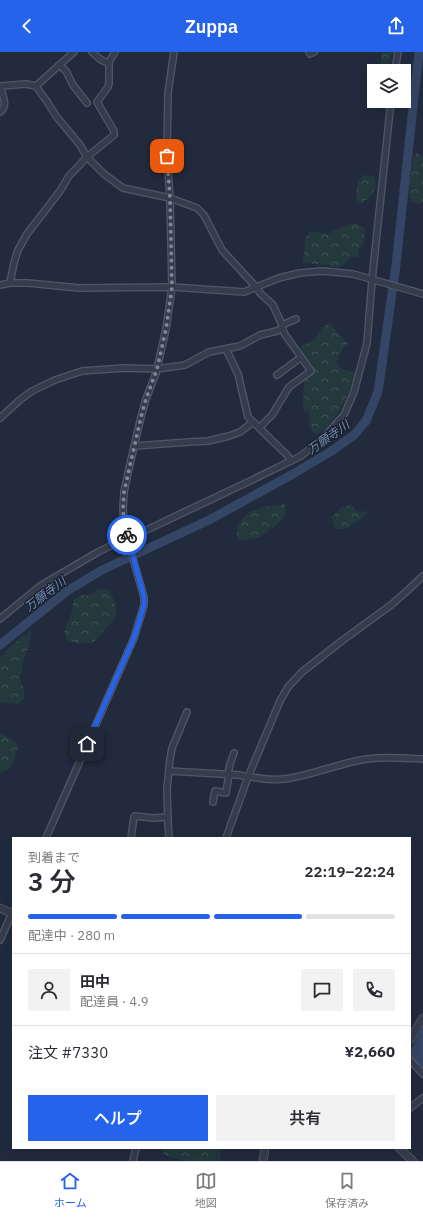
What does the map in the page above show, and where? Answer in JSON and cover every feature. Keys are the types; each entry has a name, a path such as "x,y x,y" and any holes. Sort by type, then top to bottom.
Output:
{"street":[{"path":"36,86 74,52"},
{"path":"92,52 106,63 109,63"},
{"path":"10,283 18,250 26,234 60,191 69,176 87,157 114,135 114,131 97,102 110,83 109,63 115,52"},
{"path":"46,837 128,652 144,605 144,597 124,522 123,509 126,486 141,417 157,369 166,329 172,287 170,198 167,156 168,101 174,52"},
{"path":"309,52 310,54 314,52"},
{"path":"396,64 398,52"},
{"path":"60,65 66,71 73,85 87,102"},
{"path":"0,112 3,109 4,100 0,86 26,84 36,86 56,116 80,145 87,157 104,174 123,188 170,198 197,208 204,215 222,250 260,293 273,305 284,333 300,358 311,371 289,387 272,415 260,427"},
{"path":"0,619 40,586 98,552 301,456 323,438 344,414 356,386 367,343 390,108"},
{"path":"0,285 10,283 28,283 78,288 172,287 244,292 279,278 299,273 322,271 353,274 423,294"},
{"path":"0,418 32,391 56,380 82,371 124,368 157,369 185,365 209,352 240,346 260,336 277,331 282,326 296,319"},
{"path":"226,349 238,374 248,417 260,427 291,461"},
{"path":"277,375 300,358"},
{"path":"135,446 208,441 240,432 253,422"},
{"path":"226,837 248,776 280,701 294,679 343,640 391,605 423,576"},
{"path":"169,837 167,789 172,748 187,712"},
{"path":"213,802 215,791 226,793 230,764 234,753"},
{"path":"169,771 228,774 268,780 305,776 342,764 364,759 423,759"},
{"path":"131,837 135,816 153,818 168,817"},
{"path":"0,908 12,913"},
{"path":"0,940 12,915"},
{"path":"411,1038 423,1018"},
{"path":"411,1061 423,1074"},
{"path":"411,1107 423,1098"},
{"path":"133,1161 136,1149"},
{"path":"264,1161 265,1149"},
{"path":"400,1149 413,1161"}],"green space":[{"path":"382,52 393,52 390,64 381,64"},
{"path":"417,152 423,157 423,201 420,204 413,203 410,198 409,184 413,158"},
{"path":"365,175 374,176 376,185 373,193 360,204 356,202 357,186 359,180"},
{"path":"354,223 365,228 364,243 359,248 358,257 350,257 345,263 336,268 328,265 303,263 305,239 310,231 327,234"},
{"path":"330,322 348,344 343,348 336,362 342,369 356,373 337,415 325,429 317,435 309,426 310,413 303,410 304,378 314,372 303,357 301,346 317,337 322,328"},
{"path":"285,504 286,514 278,524 260,537 241,541 237,538 237,525 249,512 265,507"},
{"path":"351,504 356,511 369,512 357,522 345,529 335,529 332,517 339,509"},
{"path":"108,589 115,602 116,617 94,642 79,644 67,640 64,632 73,609 73,600 82,595 89,596 96,590"},
{"path":"29,630 32,632 28,649 24,657 20,679 24,690 24,699 18,704 0,702 0,658 23,635 27,635"},
{"path":"0,733 19,745 11,768 0,773"},
{"path":"162,1149 221,1149 220,1161 185,1161 164,1155"}],"water":[{"path":"423,1026 423,1071 413,1060 411,1056 411,1049"}],"waterway":[{"name":"万願寺川","path":"0,645 67,591 102,570 209,520 293,474 330,452 354,435 366,421 378,392 396,265 419,52"}],"way so far":[{"path":"127,535 123,509 124,492 141,417 157,369 166,329 172,287 170,198 167,156"}],"route":[{"path":"87,744 134,638 144,605 144,597 127,535"}]}
